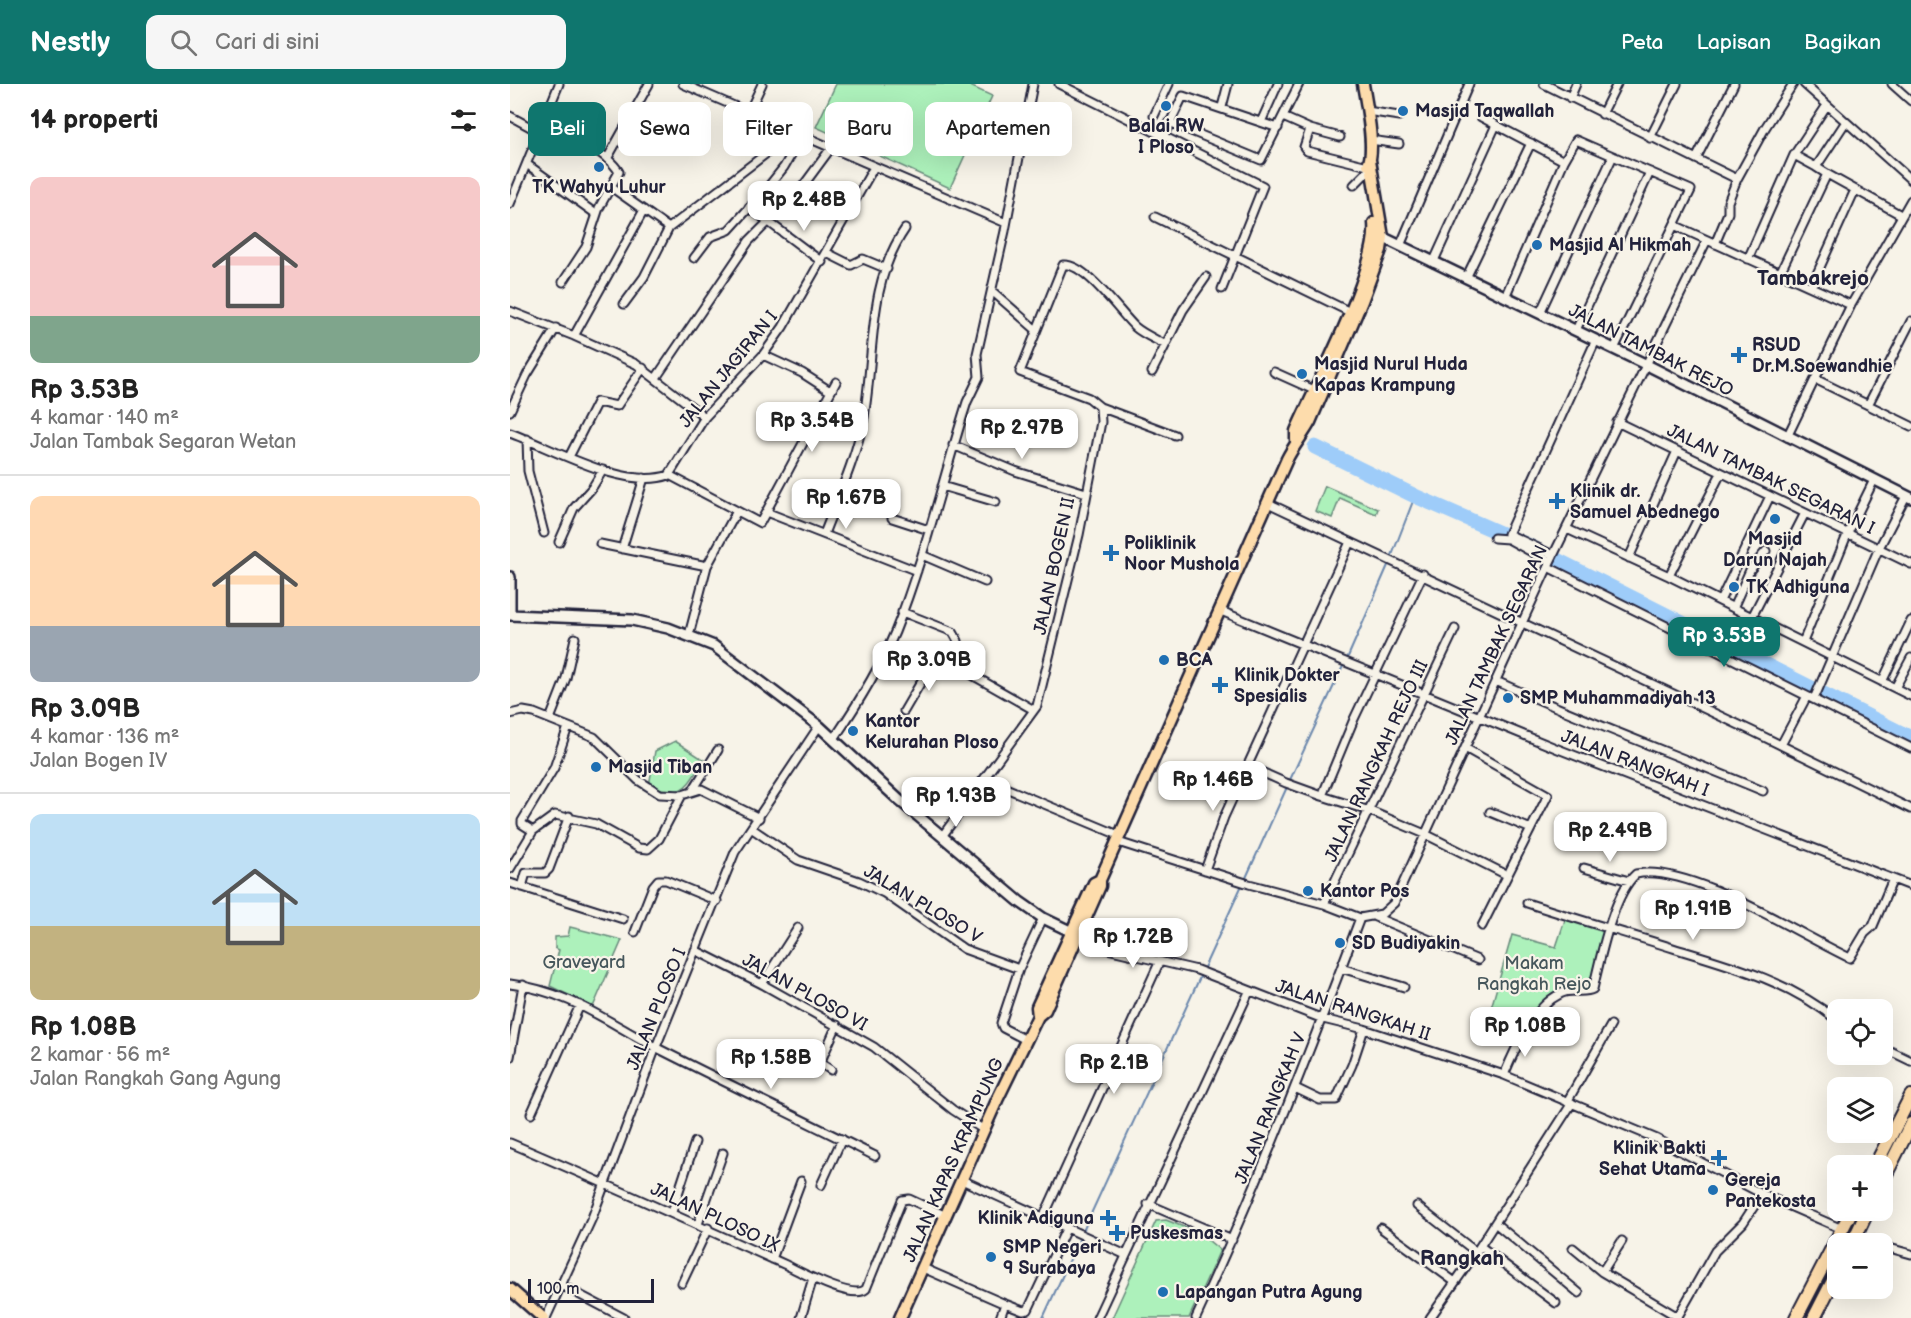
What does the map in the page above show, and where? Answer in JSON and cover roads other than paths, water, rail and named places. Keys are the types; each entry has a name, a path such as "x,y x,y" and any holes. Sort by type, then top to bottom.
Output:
{"highway":[{"path":"1881,1155 1911,1096"},
{"path":"1893,1160 1911,1124"},
{"path":"1796,1318 1846,1221"},
{"path":"1814,1318 1827,1293"}],"main road":[{"name":"JALAN KAPAS KRAMPUNG","path":"1296,440 1304,434 1310,422 1378,260 1379,236 1369,166 1370,141 1363,84"},
{"name":"JALAN KAPAS KRAMPUNG","path":"900,1318 1038,1016 1037,1007 1075,934 1094,883 1100,880 1120,839 1221,611 1296,440 1296,431 1350,312 1379,236"},
{"path":"510,1289 544,1318"}],"street":[{"path":"552,102 559,84"},
{"path":"607,159 650,84"},
{"path":"683,84 702,88 727,102"},
{"path":"754,102 762,84"},
{"path":"834,739 880,663 902,612 922,555 967,402 979,377 977,354 992,291 1033,84"},
{"path":"1059,84 1263,186 1249,227 1222,289"},
{"path":"1154,116 1169,84"},
{"path":"1222,107 1228,84"},
{"path":"1261,122 1278,84"},
{"path":"1169,122 1261,160 1299,84"},
{"path":"1400,246 1469,84"},
{"path":"1544,84 1737,179"},
{"path":"1570,98 1576,84"},
{"path":"1602,114 1617,84"},
{"path":"1650,138 1677,84"},
{"path":"1696,159 1734,84"},
{"path":"1715,244 1728,213 1728,202 1737,179 1793,84"},
{"path":"1804,84 1911,180"},
{"path":"1892,84 1911,101"},
{"path":"1163,137 1182,96 1222,107 1278,128"},
{"path":"1748,259 1794,155 1827,105"},
{"path":"1367,111 1399,116"},
{"path":"510,116 528,126"},
{"path":"1283,117 1310,129 1340,137"},
{"path":"1481,117 1564,161"},
{"path":"1816,167 1845,123"},
{"path":"1433,262 1496,125"},
{"path":"1310,129 1304,147 1307,151 1369,166 1354,185"},
{"path":"1505,297 1564,161 1577,140 1690,190 1614,349"},
{"path":"1370,141 1399,144"},
{"path":"1466,278 1531,143"},
{"path":"1794,155 1901,215"},
{"path":"510,204 531,156"},
{"path":"564,282 588,241 596,214 619,172 602,156"},
{"path":"624,304 644,277 669,228 763,156"},
{"path":"694,258 710,237 726,232 784,167 790,156"},
{"path":"656,378 749,241 800,190 825,156"},
{"path":"849,156 1006,223"},
{"path":"1540,313 1613,156"},
{"path":"528,165 596,214"},
{"name":"JALAN JAGIRAN I","path":"669,475 705,417 763,355 783,327 874,167"},
{"path":"1576,330 1650,172"},
{"path":"1780,273 1827,174"},
{"path":"611,187 669,228"},
{"path":"1811,287 1855,190"},
{"path":"1787,437 1851,305 1911,200"},
{"path":"749,207 822,262"},
{"path":"574,336 644,210"},
{"path":"1155,217 1350,312"},
{"path":"1674,225 1851,305"},
{"path":"824,534 858,445 869,386 874,316 887,269 905,229"},
{"name":"JALAN TAMBAK REJO","path":"1379,236 1645,364 1908,497"},
{"name":"JALAN TAMBAK SEGARAN","path":"1375,916 1386,912 1394,903 1617,422 1707,240"},
{"path":"827,253 849,265 862,258 887,269"},
{"path":"1164,344 1135,327 1118,306 1081,271 1065,264 1035,329 1020,372 1089,398 1100,407 1175,435"},
{"path":"1152,372 1164,344 1194,291 1206,277"},
{"path":"992,291 1035,329"},
{"path":"510,311 556,328 643,368 705,417"},
{"path":"1868,405 1911,321"},
{"path":"510,411 527,375 556,328"},
{"path":"1551,562 1528,543 1508,534 1596,340"},
{"path":"763,355 802,373 830,391"},
{"path":"569,457 596,404 602,401 618,406 643,368"},
{"path":"1274,372 1314,390"},
{"path":"1815,379 1910,423"},
{"path":"510,433 603,470 644,478 669,475 759,523 836,382"},
{"name":"JALAN BOGEN II","path":"943,835 1035,710 1079,535 1101,422 1100,407"},
{"name":"JALAN TAMBAK SEGARAN I","path":"1617,422 1911,564"},
{"path":"527,439 528,471 544,533"},
{"path":"953,445 1015,471 1086,493"},
{"path":"1629,558 1677,451"},
{"path":"559,542 574,508 592,488 603,470"},
{"path":"1669,576 1721,472"},
{"path":"622,549 644,478"},
{"path":"1803,642 1847,535 1874,480"},
{"path":"942,486 996,502"},
{"path":"1720,601 1770,496"},
{"path":"1815,697 1879,548 1908,497"},
{"path":"1268,503 1402,564 1911,809"},
{"path":"689,635 707,566 737,511"},
{"path":"766,512 917,571"},
{"path":"1752,617 1805,513"},
{"path":"891,518 929,530"},
{"path":"1567,529 1669,576 1911,696"},
{"path":"1494,538 1508,539 1911,748"},
{"path":"1205,870 1224,817 1305,646 1350,542"},
{"path":"600,544 707,566"},
{"path":"1733,608 1750,570 1766,551"},
{"path":"922,555 985,582"},
{"path":"1322,796 1332,768 1423,574"},
{"path":"510,577 510,614 632,620 689,635 714,646 819,726 899,800 1011,895 1042,918 1075,934"},
{"path":"1221,611 1305,646"},
{"path":"902,612 944,627 955,634 958,642 951,663"},
{"path":"1882,681 1911,621"},
{"name":"JALAN RANGKAH REJO III","path":"1324,904 1455,629"},
{"path":"550,719 566,678 575,638"},
{"name":"JALAN RANGKAH I","path":"1305,646 1480,718 1911,886"},
{"path":"1895,688 1911,658"},
{"path":"904,711 932,663 942,660 1035,710"},
{"path":"1496,681 1541,702 1763,791"},
{"path":"1781,745 1807,696"},
{"path":"510,714 526,712 550,719 600,741 638,780 666,796 682,795 701,789 759,818"},
{"path":"533,831 522,824 522,821 554,768 568,726"},
{"name":"JALAN PLOSO I","path":"544,1318 561,1285 605,1182 656,1047 717,901 726,871 751,828 819,726"},
{"path":"1465,748 1548,795 1482,926"},
{"path":"693,790 718,750"},
{"path":"1248,765 1290,785 1370,811 1425,834 1507,875"},
{"path":"984,779 1120,839 1205,870 1324,904 1360,918 1375,916 1478,960"},
{"path":"510,869 533,831 552,816 569,816 604,827 634,846 648,849 659,839 682,795"},
{"path":"1490,812 1531,829"},
{"path":"522,887 526,873 546,873 549,869 569,816"},
{"name":"JALAN PLOSO V","path":"751,828 798,860 859,881 884,893 964,949 1019,969"},
{"path":"1584,868 1629,881"},
{"path":"1504,1075 1528,1026 1549,1003 1564,992 1593,989 1609,928 1629,881 1641,873 1688,881 1724,894 1850,958 1864,933 1873,926 1893,879"},
{"path":"635,932 653,886 658,880 666,880 717,901"},
{"path":"510,883 623,919"},
{"path":"1527,903 1771,981 1810,1000 1827,1013"},
{"path":"1026,1040 1001,1024 1019,969 1042,918"},
{"name":"JALAN RANGKAH V","path":"1196,1318 1232,1240 1295,1088 1360,918"},
{"path":"762,984 798,928"},
{"name":"JALAN RANGKAH II","path":"1075,934 1107,949 1159,963 1197,970 1323,1019 1364,1029 1504,1075 1657,1139 1762,1194 1842,1229"},
{"name":"JALAN PLOSO VI","path":"696,950 837,1025 882,1053 953,1110 984,1130"},
{"path":"1044,1216 1159,963"},
{"path":"1341,968 1404,987"},
{"path":"510,984 547,989 656,1047 875,1156"},
{"path":"510,1057 523,985"},
{"path":"1097,1318 1148,1204 1249,992"},
{"path":"531,1114 580,1005"},
{"path":"831,1070 820,1063 837,1025"},
{"path":"1430,1318 1495,1223 1570,1103 1611,1025"},
{"path":"1295,1088 1320,1100 1336,1100 1352,1065 1364,1029"},
{"path":"1893,1052 1911,1061"},
{"path":"821,1185 842,1139"},
{"path":"672,1212 695,1142"},
{"name":"JALAN PLOSO IX","path":"510,1143 605,1182 813,1278 851,1292 862,1292 902,1200 909,1199 946,1216"},
{"path":"698,1224 723,1153"},
{"path":"772,1259 801,1180"},
{"path":"962,1180 1126,1255"},
{"path":"1573,1248 1602,1272 1677,1317 1715,1251 1743,1223 1762,1194"},
{"path":"1148,1204 1232,1240"},
{"path":"1417,1206 1556,1303"},
{"path":"1495,1223 1579,1293"},
{"path":"923,1268 1024,1312 1028,1310 1067,1227"},
{"path":"1381,1227 1455,1282"},
{"path":"682,1283 708,1228"},
{"path":"1602,1272 1622,1240"},
{"path":"1893,1249 1911,1254"},
{"path":"801,1318 813,1278"},
{"path":"561,1285 624,1318"},
{"path":"1000,1318 1005,1304"}],"waterway":[{"path":"1315,447 1415,496 1525,544 1911,738"},
{"path":"1391,558 1415,496"},
{"path":"1347,659 1389,563"},
{"path":"1289,782 1344,664"},
{"path":"1245,880 1287,787"},
{"path":"1203,970 1242,885"},
{"path":"1043,1318 1201,975"}],"place":[{"name":"Balai RW I Ploso","path":"1166,106"},
{"name":"Masjid Taqwallah","path":"1403,111"},
{"name":"TK Wahyu Luhur","path":"599,167"},
{"name":"Masjid Al Hikmah","path":"1537,245"},
{"name":"RSUD Dr.M.Soewandhie","path":"1739,355"},
{"name":"Masjid Nurul Huda Kapas Krampung","path":"1302,374"},
{"name":"Klinik dr. Samuel Abednego","path":"1557,501"},
{"name":"Masjid Darun Najah","path":"1775,519"},
{"name":"Poliklinik Noor Mushola","path":"1111,553"},
{"name":"TK Adhiguna","path":"1734,587"},
{"name":"BCA","path":"1164,660"},
{"name":"Klinik Dokter Spesialis","path":"1220,685"},
{"name":"SMP Muhammadiyah 13","path":"1508,698"},
{"name":"Kantor Kelurahan Ploso","path":"853,731"},
{"name":"Masjid Tiban","path":"596,767"},
{"name":"Kantor Pos","path":"1308,891"},
{"name":"SD Budiyakin","path":"1340,943"},
{"name":"Klinik Bakti Sehat Utama","path":"1719,1158"},
{"name":"Gereja Pantekosta","path":"1713,1190"},
{"name":"Klinik Adiguna","path":"1108,1218"},
{"name":"Puskesmas","path":"1117,1233"},
{"name":"SMP Negeri 9 Surabaya","path":"991,1257"},
{"name":"Lapangan Putra Agung","path":"1163,1292"}],"district":[{"name":"Tambakrejo","path":"1813,278"},
{"name":"Rangkah","path":"1462,1258"}],"park label":[{"name":"Graveyard","path":"584,962"},
{"name":"Makam Rangkah Rejo","path":"1534,973"}]}
